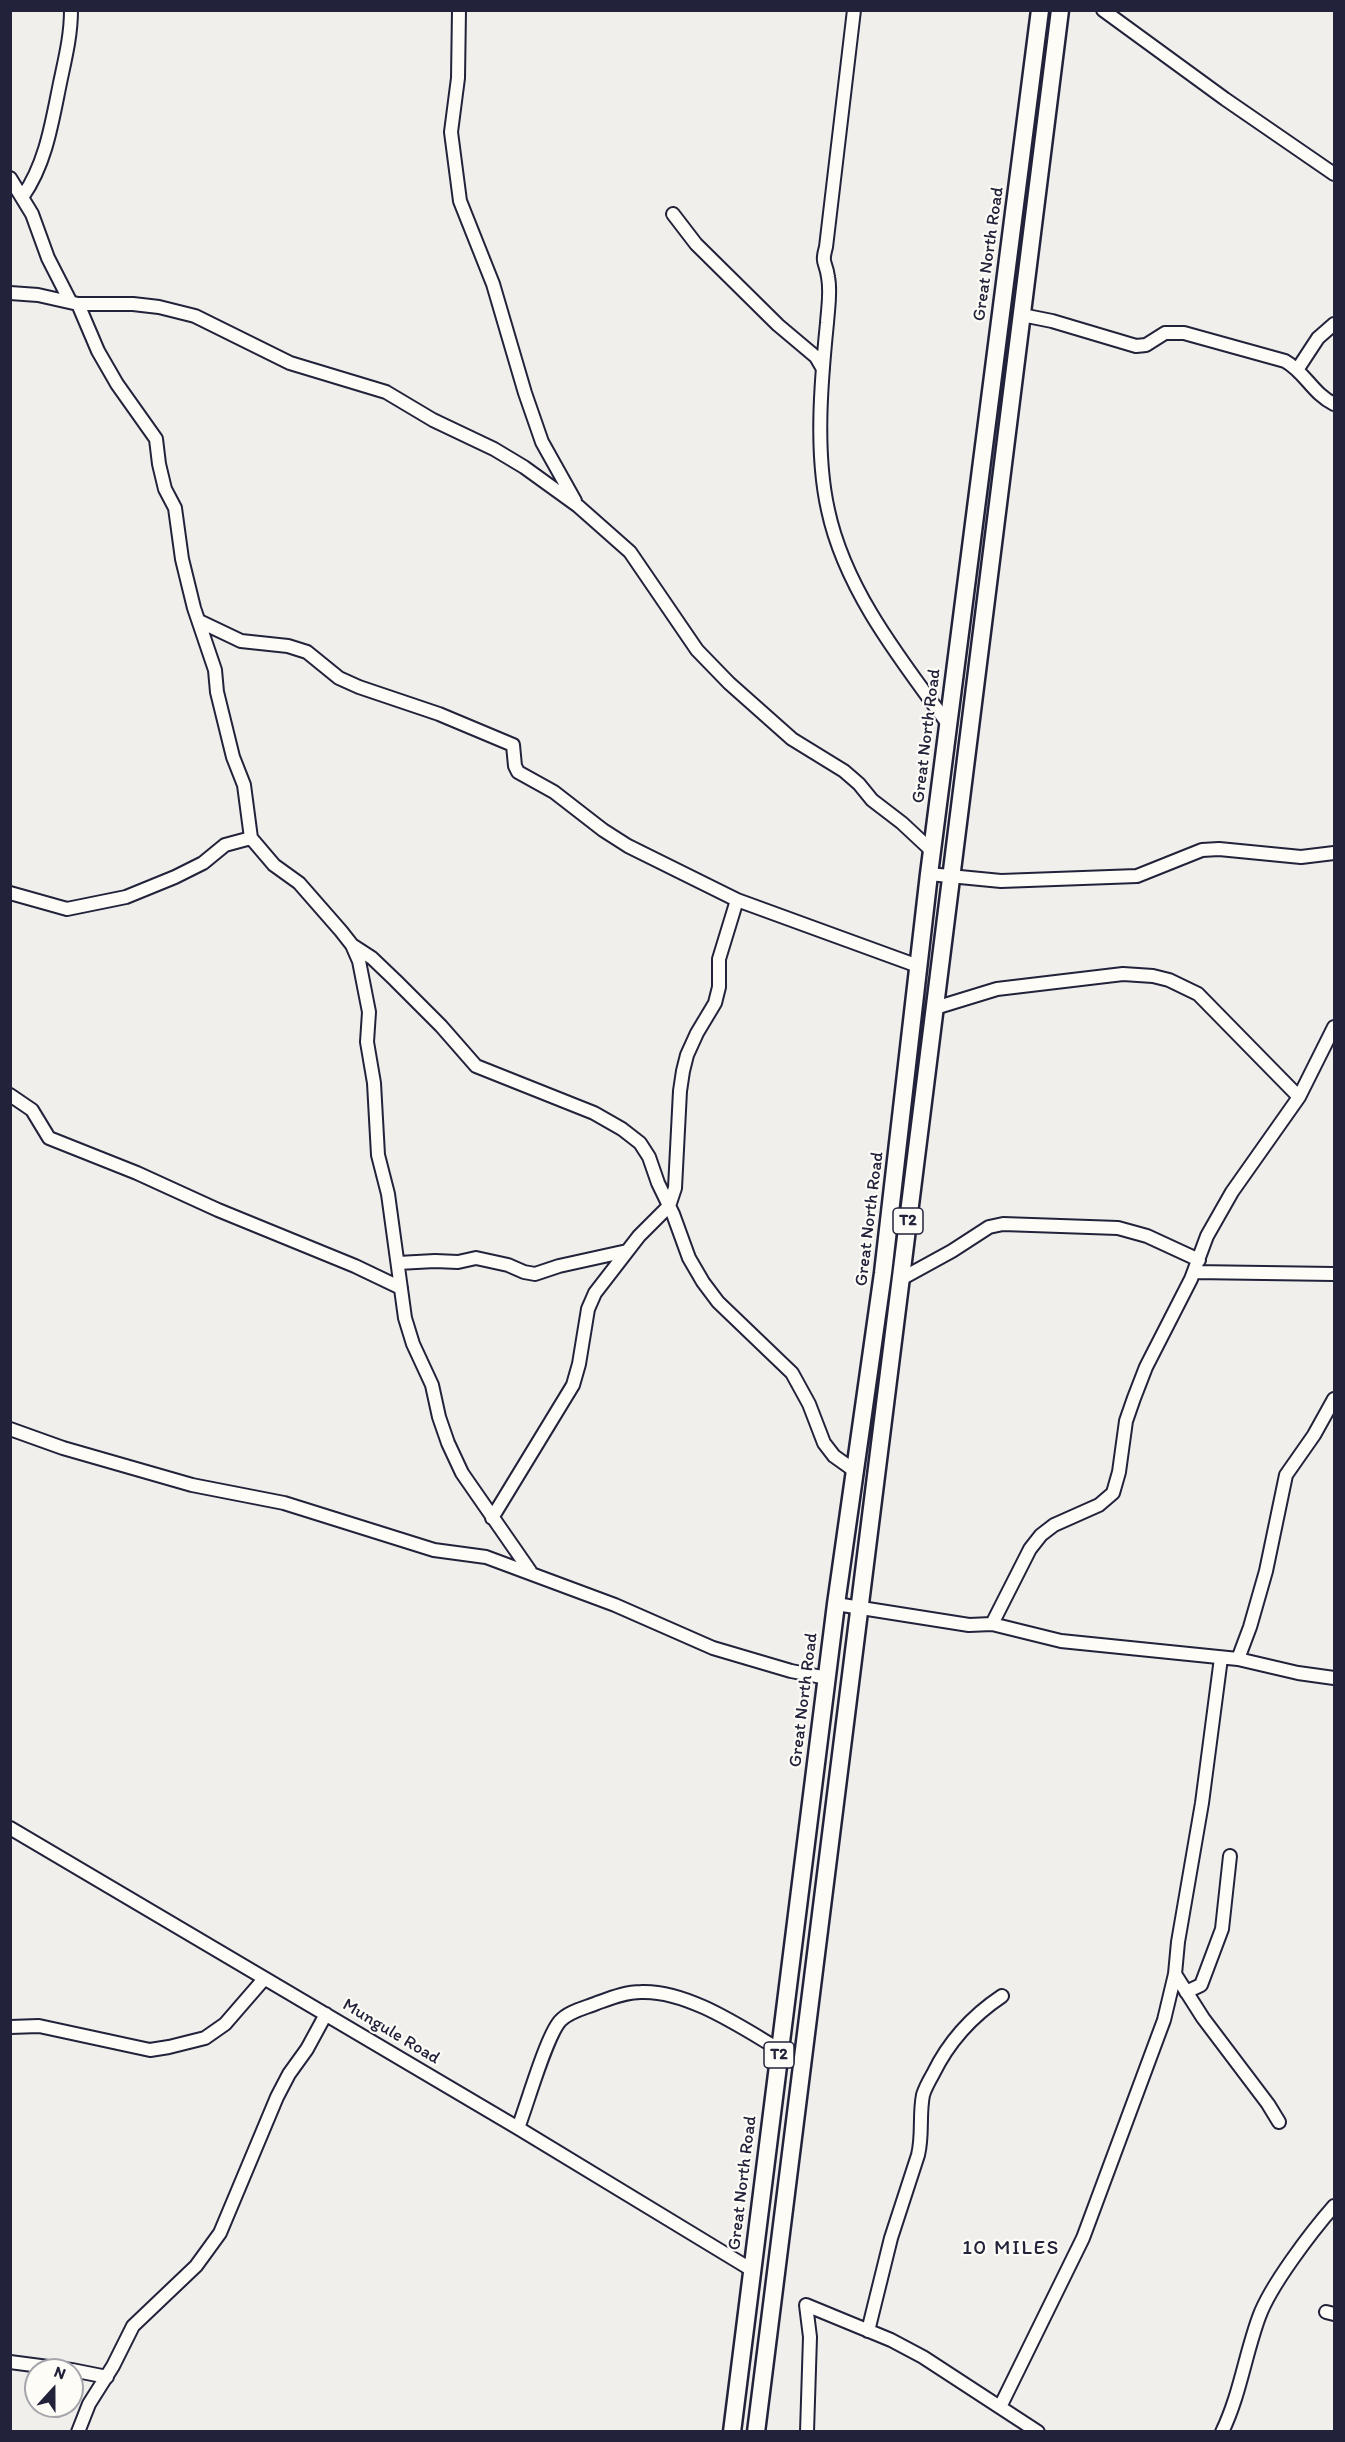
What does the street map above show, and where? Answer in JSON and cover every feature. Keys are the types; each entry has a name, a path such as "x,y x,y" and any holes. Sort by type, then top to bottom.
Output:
{"highway":[{"name":"Great North Road","path":"732,2432 836,1604 884,1272 929,874 1040,10"},
{"name":"T2","path":"756,2432 1060,10"}],"street":[{"path":"23,196 33,182 49,139 69,43 71,10"},
{"path":"459,10 458,78 451,132 460,201 493,284 542,442 578,506"},
{"path":"854,10 826,247 822,262 828,275 829,296 823,369 821,446 823,482 828,511 837,541 851,574 885,635 948,724"},
{"path":"1103,10 1225,99 1335,174"},
{"path":"10,178 23,196 48,258 74,302 98,351 117,384 156,439 165,489 175,508 182,559 215,670 217,692 231,748 244,785 251,838 274,865 299,883 352,945 372,958 395,980 441,1026 476,1066 594,1113 635,1139 649,1157 689,1258 703,1282 718,1302 792,1373 809,1404 824,1443 834,1456 855,1471"},
{"path":"673,214 696,244 778,325 816,357 823,369"},
{"path":"10,293 38,295 74,302 159,307 195,316 290,363 386,392 433,420 494,449 524,467 578,506 630,552 697,650 729,683 792,739 844,771 859,784 872,801 902,823 932,850"},
{"path":"1022,315 1052,321 1136,346 1146,345 1165,333 1184,333 1285,361 1297,370 1319,396 1335,404"},
{"path":"1297,370 1318,338 1335,324"},
{"path":"199,621 241,641 288,646 307,652 339,678 439,714 513,745 515,766 518,772 554,792 603,830 628,846 737,900 918,966"},
{"path":"10,893 67,909 98,903 159,886 203,863 225,845 251,838"},
{"path":"929,874 1001,881 1137,876 1188,855 1219,849 1301,857 1335,853"},
{"path":"492,1518 573,1385 579,1364 588,1308 606,1275 669,1206 675,1188 680,1091 687,1055 715,1003 719,987 719,959 737,900"},
{"path":"352,945 365,987 369,1012 367,1042 374,1083 378,1155 388,1194 405,1318 413,1344 432,1385 448,1443 462,1473 530,1571"},
{"path":"935,1008 997,989 1123,974 1153,976 1185,986 1198,994 1299,1097"},
{"path":"992,1624 1030,1550 1041,1535 1054,1525 1099,1505 1113,1492 1119,1472 1126,1421 1134,1398 1146,1367 1196,1266 1207,1236 1219,1212 1299,1097 1335,1027"},
{"path":"10,1095 32,1110 49,1138 137,1173 401,1288"},
{"path":"901,1279 952,1251 989,1227 1003,1224 1119,1228 1147,1236 1196,1266 1335,1274"},
{"path":"398,1263 458,1262 476,1258 536,1274 559,1266 627,1251"},
{"path":"1238,1659 1266,1571 1286,1475 1314,1436 1335,1399"},
{"path":"10,1429 63,1448 192,1485 284,1503 434,1550 486,1557 530,1571 615,1605 713,1648 790,1671 827,1678"},
{"path":"836,1604 969,1625 992,1624 1061,1641 1238,1659 1298,1673 1335,1678"},
{"path":"1000,2407 1083,2238 1164,2020 1175,1974 1178,1942 1202,1803 1221,1658"},
{"name":"Mungule Road","path":"10,1828 518,2128 752,2270"},
{"path":"1186,1992 1201,1985 1219,1939 1230,1856"},
{"path":"1175,1974 1203,2018 1279,2122"},
{"path":"10,2026 39,2026 150,2050 169,2047 205,2038 225,2024 264,1979"},
{"path":"518,2128 559,2021 572,2012 616,1996 640,1992 662,1993 691,2002 780,2050"},
{"path":"868,2331 891,2238 918,2155 921,2141 923,2093 937,2065 964,2026 981,2010 1002,1996"},
{"path":"78,2432 89,2404 107,2377 133,2326 196,2266 220,2233 277,2097 326,2014"},
{"path":"1222,2432 1235,2401 1261,2310 1284,2273 1335,2206"},
{"path":"807,2432 810,2337 806,2305 923,2357 1038,2432"},
{"path":"84,2373 107,2377"}],"district":[{"name":"10 MILES","path":"1011,2249"}]}
